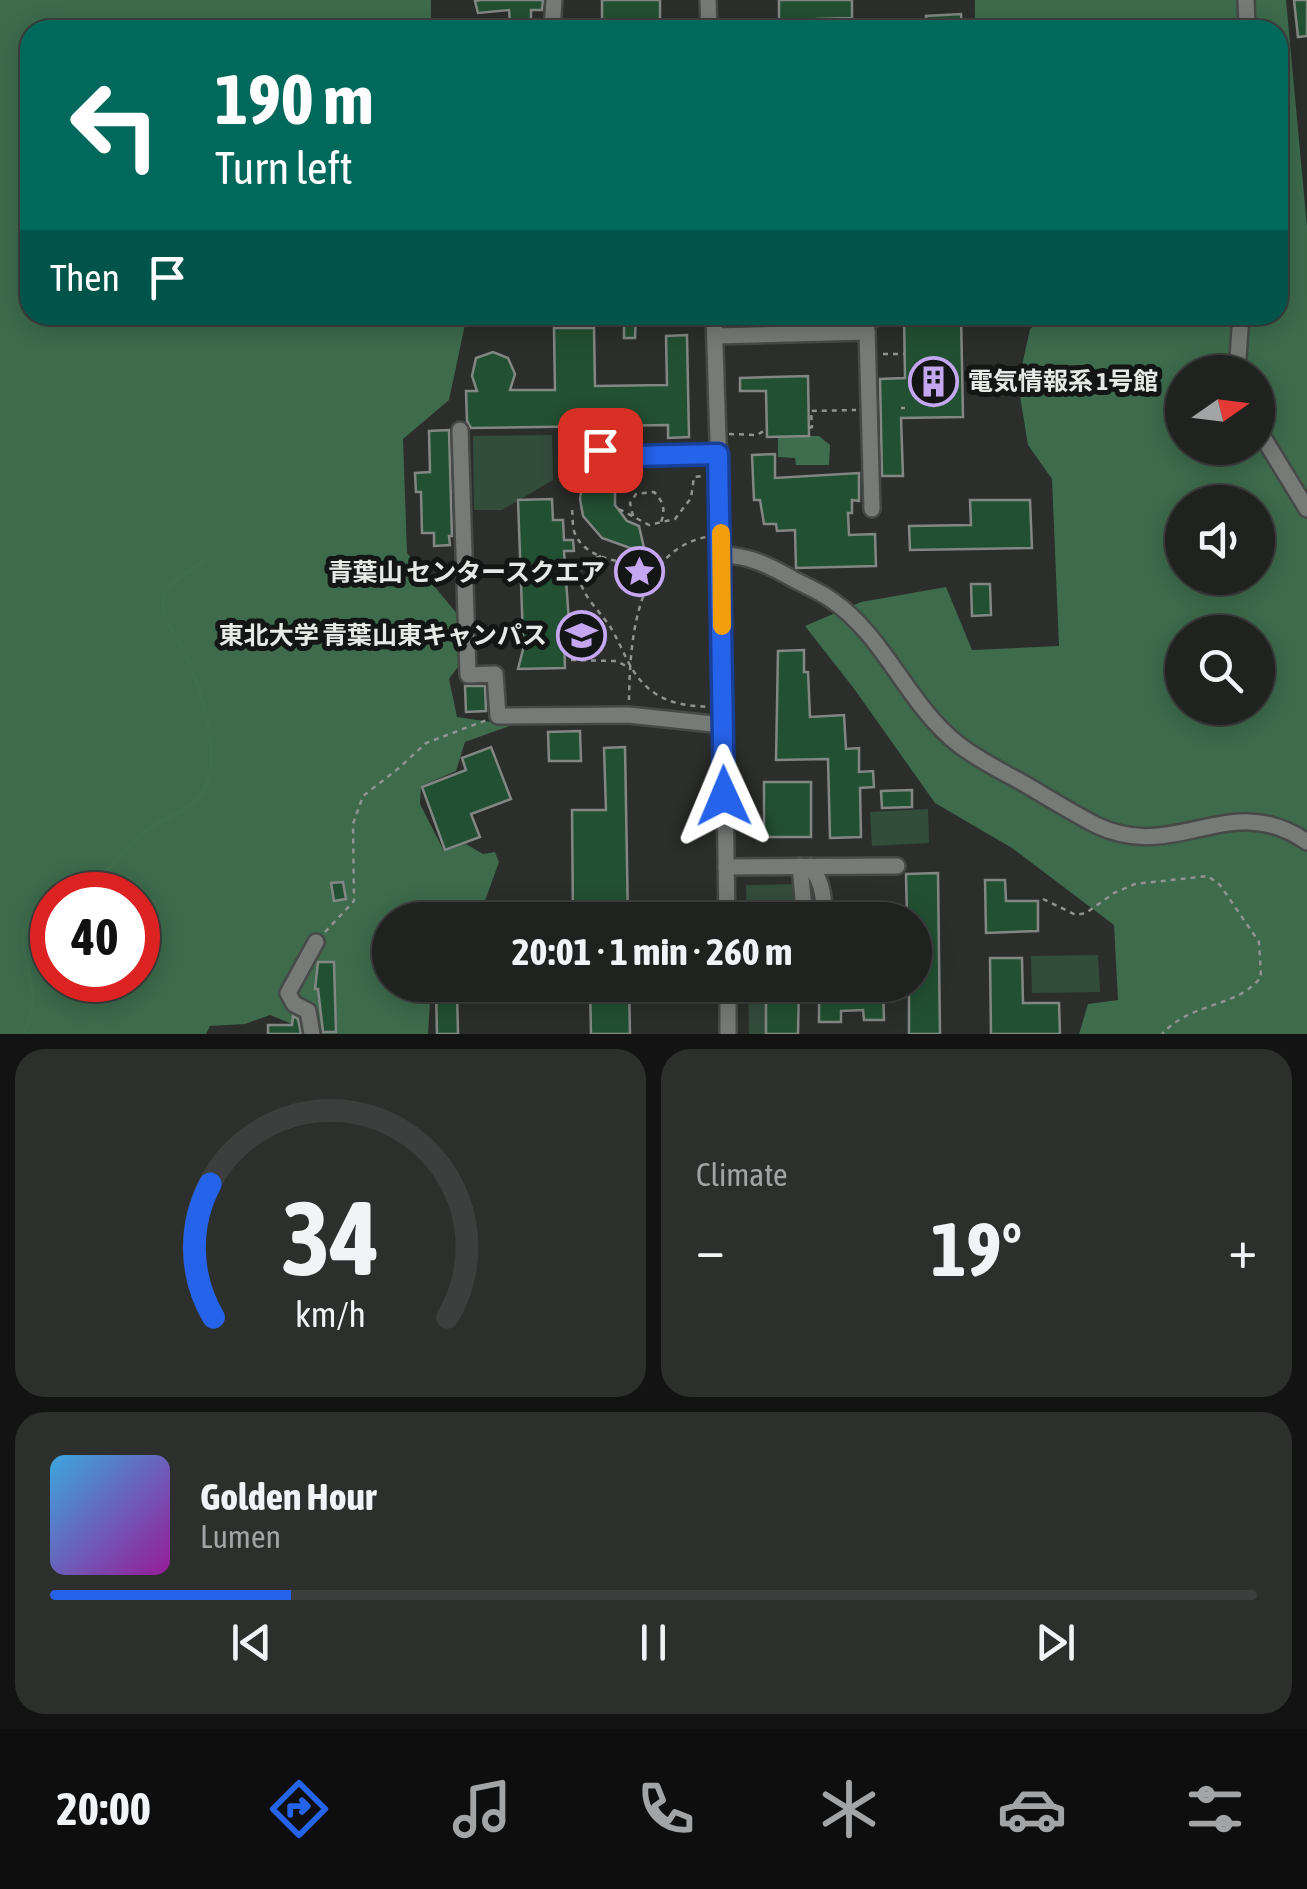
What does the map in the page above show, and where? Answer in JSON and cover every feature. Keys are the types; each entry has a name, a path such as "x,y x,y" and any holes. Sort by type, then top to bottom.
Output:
{"street":[{"path":"714,325 727,902"},
{"path":"866,325 872,509"},
{"path":"1238,355 1240,325"},
{"path":"715,336 866,332"},
{"path":"460,430 468,675 495,674 498,716 628,715 722,725"},
{"path":"572,474 586,452 600,450 635,456 718,454"},
{"path":"1275,456 1307,510"},
{"path":"722,555 768,564 834,601 960,746 1098,826 1157,838 1251,820 1288,829 1307,842"},
{"path":"805,866 805,902"},
{"path":"805,866 819,877 824,902"},
{"path":"726,867 897,866"},
{"path":"312,1034 308,1010 294,1004 288,994 316,942"},
{"path":"728,1002 728,1034"}],"path":[{"path":"866,354 904,354"},
{"path":"809,428 812,411 868,409"},
{"path":"718,435 758,435 767,429"},
{"path":"619,509 650,525 675,519 685,510 694,477 703,476"},
{"path":"634,517 630,502 636,494 654,492 664,508 660,523"},
{"path":"572,510 573,532 585,548 601,556 651,563 663,560 689,540 707,537"},
{"path":"601,556 589,560 581,572 581,585 584,596 614,632 630,668"},
{"path":"628,710 638,606 663,560"},
{"path":"571,660 616,661 630,668 660,696 685,705 709,706"},
{"path":"316,942 354,900 353,824 363,796 426,742 498,716"},
{"path":"1043,899 1076,915 1136,884 1208,876 1220,885 1259,942 1261,978 1248,994 1206,1005 1177,1018 1162,1034"}],"shaded area":[{"path":"0,0 431,0 431,20 20,20 20,325 465,325 449,400 403,439 407,553 458,615 466,656 449,679 457,717 512,725 465,742 456,771 421,786 420,804 444,851 466,844 483,854 495,852 499,862 485,902 372,902 372,1002 430,1002 428,1034 317,1034 270,1015 245,1024 210,1026 206,1034 0,1034"},
{"path":"975,0 1286,0 1288,20 975,20"},
{"path":"1288,22 1307,227 1307,1034 1079,1034 1088,1004 1118,1000 1114,925 1012,848 935,803 805,626 861,602 946,587 972,650 1059,646 1052,479 1028,445 1018,384 1030,329 1035,325 1288,325"},
{"path":"552,435 553,480 502,510 474,510 473,436"},
{"path":"778,436 819,436 830,445 829,465 796,465 795,458 778,457"},
{"path":"928,809 929,843 872,846 870,812"},
{"path":"794,884 794,902 746,902 746,885"},
{"path":"1098,955 1100,992 1032,993 1031,956"},
{"path":"748,1002 765,1002 765,1034 749,1034"}],"building":[{"path":"543,0 542,10 531,10 531,20 510,20 509,10 478,13 475,1"},
{"path":"602,0 660,0 660,20 602,20"},
{"path":"779,0 852,0 852,18 779,20"},
{"path":"1294,0 1307,0 1307,36 1298,37"},
{"path":"961,14 961,20 926,20 926,16"},
{"path":"624,325 636,325 635,338 624,338"},
{"name":"電気情報系 1号館","path":"904,325 961,325 963,417 901,418 903,476 882,476 880,379 905,378"},
{"path":"554,328 594,328 595,386 667,385 666,336 687,335 689,437 668,438 668,425 471,428 467,421 466,391 477,391 472,376 476,358 493,352 508,358 515,374 510,390 555,390"},
{"path":"808,376 809,436 767,437 766,391 740,391 740,378"},
{"path":"449,430 452,536 450,545 434,546 434,533 422,533 421,492 416,492 415,473 430,472 429,431"},
{"path":"775,454 775,478 859,473 859,501 852,500 852,513 848,513 849,535 875,534 876,566 796,568 795,530 777,531 776,524 764,524 760,500 754,500 752,455"},
{"path":"602,462 629,466 633,471 630,485 615,493 615,505 627,521 639,526 644,548 630,548 602,538 583,516 582,485 587,474"},
{"path":"552,499 553,520 563,520 564,540 573,540 574,551 564,551 570,636 564,636 565,668 518,669 526,638 518,500"},
{"path":"970,500 1030,500 1032,548 910,550 909,526 971,525"},
{"path":"971,584 990,584 991,615 972,616"},
{"path":"804,650 810,717 844,715 846,749 859,748 859,772 873,771 874,787 860,788 861,837 830,838 828,759 776,760 778,651"},
{"path":"465,686 485,686 486,711 466,712"},
{"path":"580,731 581,761 549,761 548,732"},
{"path":"491,747 511,799 471,814 480,837 445,850 422,787 466,770 462,758"},
{"path":"625,747 628,902 573,902 572,810 606,810 604,748"},
{"path":"764,782 811,782 811,837 764,837"},
{"path":"912,790 912,807 882,808 881,791"},
{"path":"938,873 940,1034 909,1034 909,1002 932,1002 932,902 907,902 906,874"},
{"path":"985,880 1005,880 1006,901 1038,901 1038,931 986,933"},
{"path":"343,882 346,899 334,901 331,883"},
{"path":"990,958 1022,958 1023,1003 1059,1003 1060,1034 991,1034"},
{"path":"318,962 334,962 336,1032 323,1032 315,989"},
{"path":"436,1002 457,1002 458,1034 437,1034"},
{"path":"590,1002 629,1002 630,1034 591,1034"},
{"path":"766,1002 799,1002 798,1034 766,1034"},
{"path":"819,1002 883,1002 884,1020 864,1020 863,1010 841,1011 841,1022 819,1022"},
{"path":"293,1016 298,1019 301,1034 268,1034 268,1025 292,1025"}],"waterway":[{"path":"106,872 136,840 190,805 205,788 211,756 203,702 163,604 171,586 204,561"},
{"path":"30,922 23,935 23,946 30,978"},
{"path":"24,1034 33,1002"}],"slow traffic":[{"path":"721,533 722,626"}],"place":[{"name":"電気情報系 1号館","path":"933,381"},
{"name":"青葉山 センタースクエア","path":"640,572"},
{"name":"東北大学 青葉山東キャンパス","path":"582,635"}],"route":[{"path":"600,450 635,456 718,454 724,796"}]}
